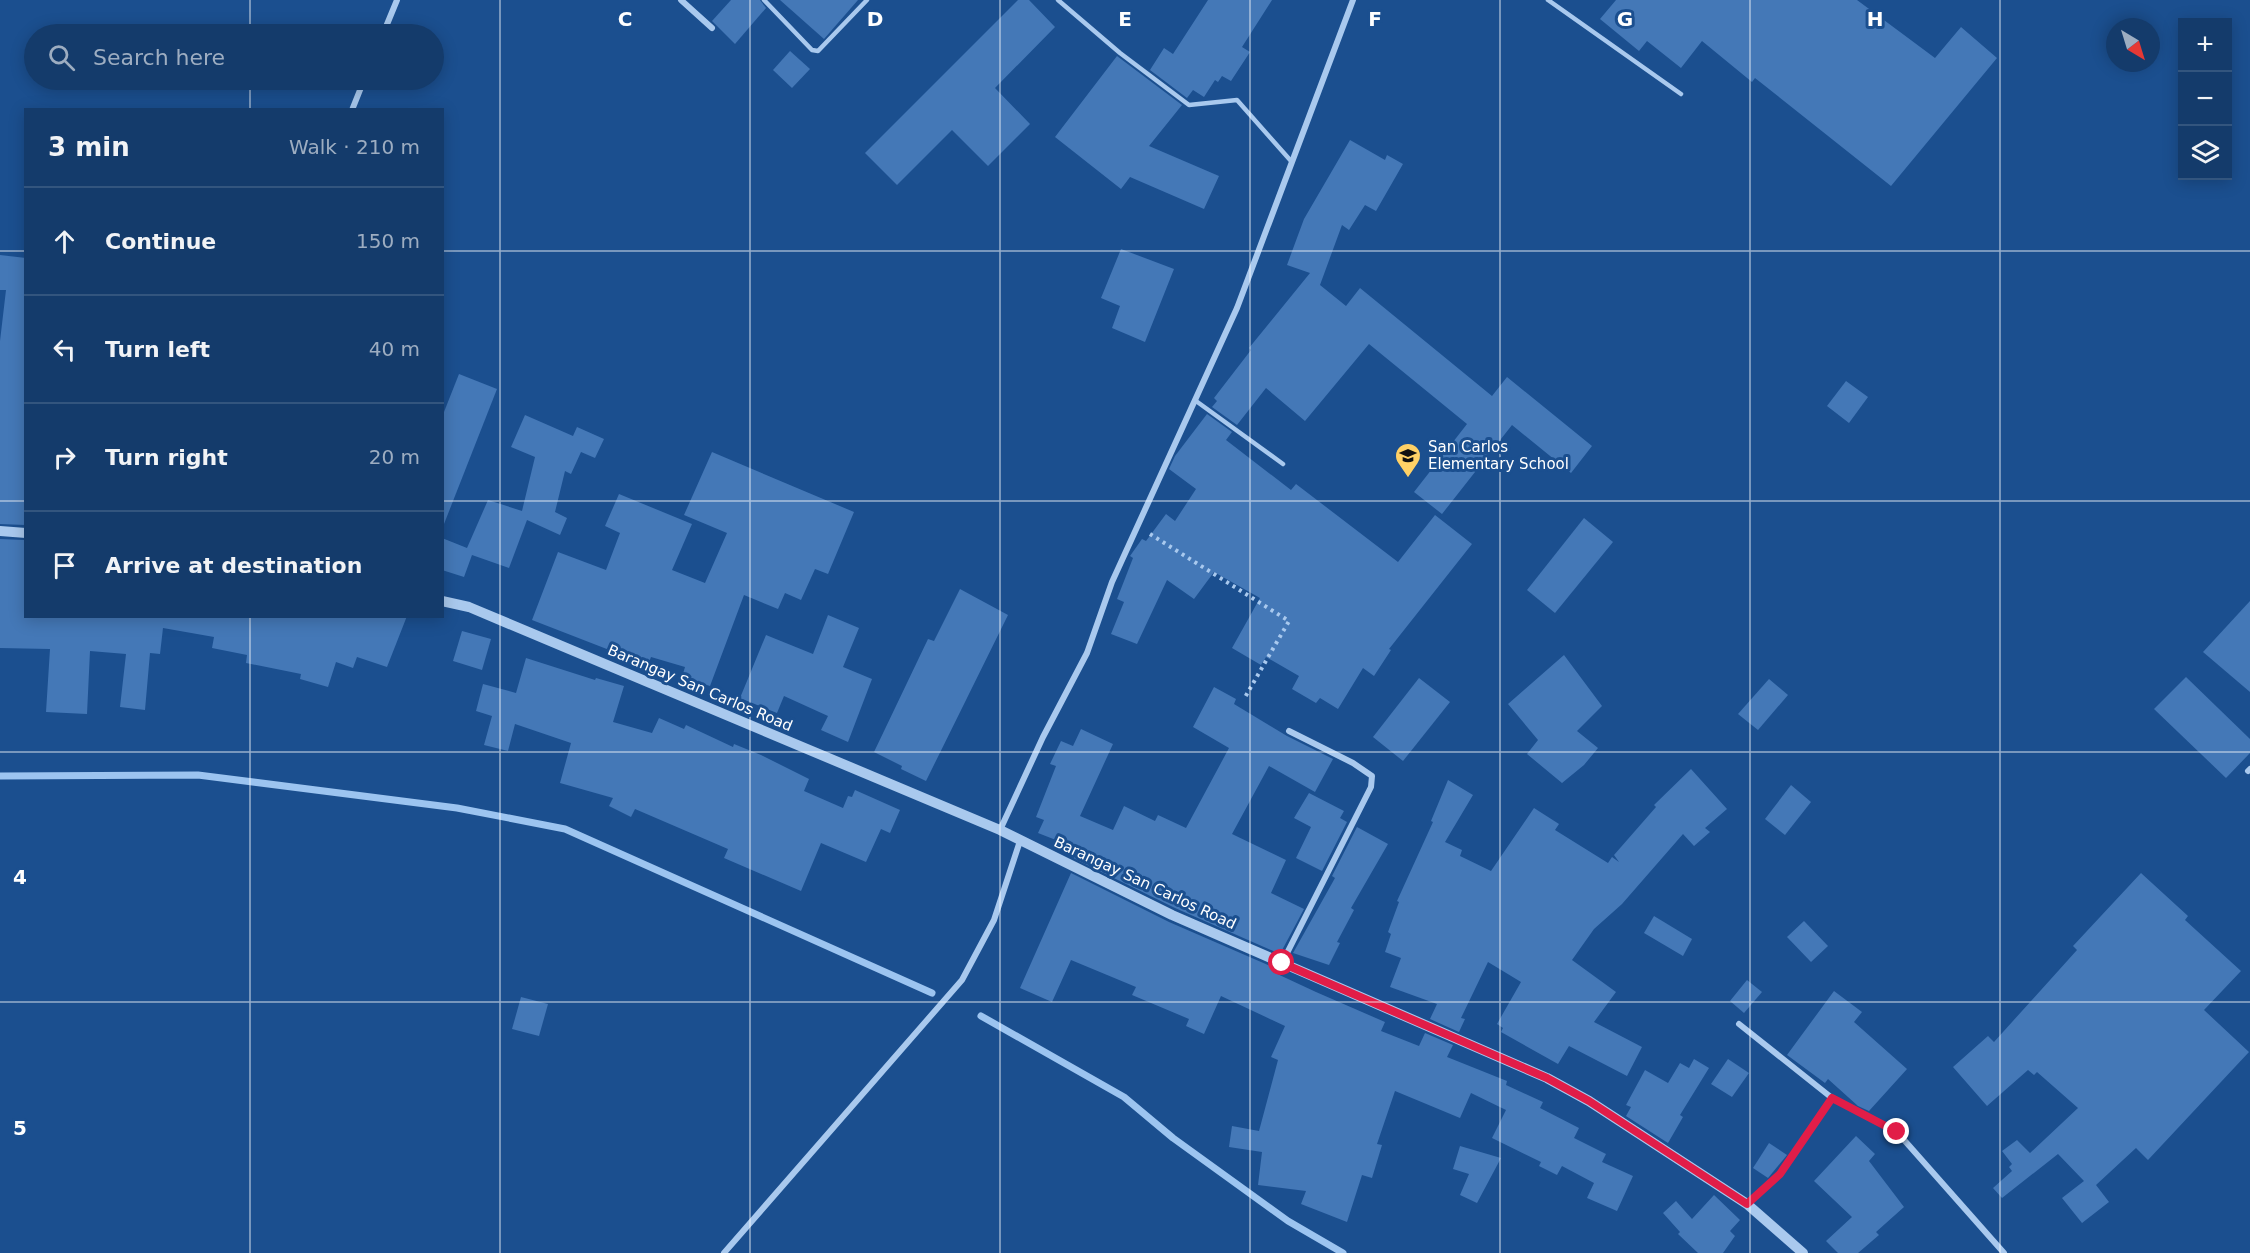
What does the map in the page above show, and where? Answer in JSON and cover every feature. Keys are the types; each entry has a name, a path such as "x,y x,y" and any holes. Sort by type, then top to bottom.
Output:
{"street":[{"path":"387,24 397,0"},
{"path":"681,0 712,28"},
{"path":"1000,830 1043,737 1087,653 1112,582 1237,308 1353,0"},
{"path":"353,108 360,90"},
{"path":"0,531 24,533"},
{"name":"Barangay San Carlos Road","path":"444,602 479,612 1000,830 1172,915 1547,1078 1589,1101 1747,1204 1803,1253"},
{"path":"1282,963 1371,787 1372,776 1289,731"},
{"path":"724,1253 962,980 994,920 1020,841"},
{"path":"1739,1024 1832,1098 1897,1132 2004,1253"},
{"path":"1747,1204 1780,1174 1832,1098"}],"lane":[{"path":"764,0 813,50 818,51 867,0"},
{"path":"1058,0 1120,53 1189,105 1237,100 1292,161"},
{"path":"1548,0 1681,94"},
{"path":"1196,401 1283,464"}],"path":[{"path":"1138,527 1289,621 1244,699"}],"building":[{"path":"731,0 760,0 766,8 735,44 712,21"},
{"path":"780,0 858,0 824,39"},
{"path":"1018,0 1029,0 1055,27 995,88 1030,124 988,166 952,130 897,185 865,153"},
{"path":"1208,0 1272,0 1242,47 1250,52 1231,81 1222,76 1218,82 1215,80 1204,97 1193,90 1187,98 1150,70 1164,48 1173,54"},
{"path":"1616,0 1857,0 1935,58 1961,27 1997,58 1891,186 1755,78 1752,82 1702,41 1681,68 1647,41 1639,51 1600,19"},
{"path":"790,51 810,69 792,88 773,70"},
{"path":"1117,56 1182,105 1149,146 1219,176 1204,209 1130,177 1121,189 1055,137"},
{"path":"1350,140 1385,160 1387,155 1403,164 1376,211 1365,205 1349,230 1342,225 1320,285 1346,306 1360,288 1492,396 1507,377 1592,446 1571,473 1512,425 1442,514 1414,492 1467,424 1369,344 1305,421 1266,388 1237,425 1212,407 1217,401 1214,398 1251,350 1249,348 1310,273 1287,265 1304,219"},
{"path":"1121,249 1174,269 1145,342 1112,328 1120,306 1101,298"},
{"path":"0,255 24,258 24,525 0,524 0,341 6,290 0,290"},
{"path":"459,374 497,389 444,524 444,412"},
{"path":"1846,381 1868,397 1849,423 1827,406"},
{"path":"1207,414 1232,432 1226,440 1291,490 1296,484 1398,562 1435,515 1472,544 1389,649 1391,650 1374,676 1363,668 1338,709 1320,698 1316,703 1292,689 1299,676 1266,657 1261,665 1232,648 1260,598 1214,572 1194,599 1167,580 1137,644 1111,634 1124,602 1117,599 1133,558 1130,556 1142,539 1146,541 1166,514 1175,521 1196,489 1169,469 1175,456"},
{"path":"525,415 573,436 577,427 604,439 595,458 581,452 571,474 565,471 555,512 567,518 560,535 527,520 509,568 472,555 464,577 444,571 444,539 467,548 488,500 522,511 535,457 511,447"},
{"path":"712,452 854,512 828,574 815,569 801,600 785,593 778,609 744,595 710,686 682,677 685,667 651,657 648,665 532,620 558,552 606,570 620,533 605,526 619,494 692,524 672,570 705,583 727,533 684,515"},
{"path":"1584,518 1613,542 1555,613 1527,590"},
{"path":"0,539 24,540 24,618 406,618 387,667 357,657 353,668 336,662 328,687 300,679 301,674 246,663 247,655 212,648 214,637 163,628 160,654 150,653 145,710 120,707 126,654 90,651 87,714 46,712 50,649 0,648"},
{"path":"960,589 1008,615 926,781 874,752 928,639 934,641"},
{"path":"2250,601 2250,692 2203,652"},
{"path":"828,615 859,628 843,667 872,679 848,742 821,730 828,716 784,696 777,713 740,698 766,635 813,654"},
{"path":"462,631 491,639 482,670 453,661"},
{"path":"1564,655 1602,706 1577,731 1598,748 1584,765 1562,783 1527,754 1538,740 1508,704"},
{"path":"526,658 595,680 596,678 624,686 613,722 652,733 659,718 684,729 686,725 733,747 734,744 761,755 809,779 804,791 843,808 848,796 852,797 855,790 900,810 890,833 881,829 866,862 821,843 801,891 724,858 728,849 635,809 631,817 609,806 613,798 560,783 571,743 515,724 508,751 484,745 492,716 476,711 483,684 516,693"},
{"path":"2186,677 2250,739 2250,753 2226,778 2154,709"},
{"path":"1419,678 1450,702 1403,761 1373,737"},
{"path":"1769,679 1788,695 1758,730 1738,714"},
{"path":"1214,687 1236,699 1234,704 1287,736 1333,759 1315,792 1269,766 1232,834 1286,860 1271,893 1304,909 1280,954 1175,908 1077,860 1058,849 1061,842 1038,833 1044,820 1036,817 1056,766 1050,764 1061,741 1073,746 1081,729 1113,744 1080,816 1113,830 1124,806 1155,821 1158,815 1186,828 1229,748 1193,727"},
{"path":"1691,769 1727,809 1705,828 1710,832 1694,846 1683,834 1622,904 1594,929 1572,960 1616,992 1594,1022 1642,1047 1627,1076 1569,1046 1558,1064 1501,1032 1503,1028 1497,1024 1521,982 1488,962 1461,1018 1465,1019 1459,1032 1430,1019 1437,1004 1390,987 1401,958 1385,952 1391,934 1388,932 1399,902 1397,901 1433,822 1431,821 1448,780 1473,795 1445,842 1462,850 1460,856 1491,871 1534,808 1559,824 1555,830 1608,863 1612,857 1619,862 1614,855 1656,807 1654,805"},
{"path":"1791,785 1811,802 1785,835 1765,819"},
{"path":"1309,793 1344,811 1340,818 1347,822 1322,871 1296,858 1311,827 1294,818"},
{"path":"1357,827 1388,844 1351,908 1354,910 1337,942 1340,943 1329,965 1293,953 1335,878 1332,876"},
{"path":"1071,873 1169,922 1275,968 1273,972 1385,1022 1381,1031 1419,1046 1425,1033 1453,1045 1447,1057 1507,1081 1506,1085 1543,1102 1540,1108 1579,1128 1574,1138 1606,1154 1602,1162 1633,1176 1617,1211 1587,1198 1594,1183 1562,1166 1557,1175 1539,1166 1541,1162 1492,1138 1506,1110 1471,1093 1460,1118 1395,1091 1377,1144 1382,1145 1372,1178 1362,1175 1347,1222 1301,1204 1306,1191 1258,1185 1262,1152 1229,1147 1232,1126 1259,1131 1278,1060 1271,1057 1285,1026 1221,996 1204,1034 1186,1026 1189,1019 1132,995 1136,987 1071,960 1052,1002 1020,988"},
{"path":"2141,873 2188,916 2185,920 2241,971 2204,1010 2249,1052 2148,1160 2136,1148 2096,1185 2109,1202 2082,1223 2062,1198 2084,1181 2058,1154 2002,1198 1993,1188 2012,1171 2009,1167 2012,1164 2002,1151 2017,1140 2030,1153 2078,1108 2037,1072 2034,1075 2028,1070 1987,1106 1953,1067 1988,1036 1994,1042 2077,950 2073,946"},
{"path":"1654,916 1692,939 1683,956 1644,933"},
{"path":"1804,921 1828,946 1811,962 1787,937"},
{"path":"1747,980 1762,992 1744,1013 1730,1001"},
{"path":"1834,991 1862,1012 1854,1022 1907,1069 1869,1111 1858,1106 1828,1079 1825,1083 1787,1055"},
{"path":"521,997 548,1004 539,1036 512,1029"},
{"path":"1694,1059 1709,1068 1680,1115 1683,1117 1668,1143 1626,1116 1631,1107 1626,1105 1645,1070 1668,1083 1680,1063 1689,1068"},
{"path":"1728,1059 1749,1073 1732,1097 1711,1084"},
{"path":"1856,1136 1875,1154 1869,1161 1904,1207 1876,1232 1879,1235 1858,1253 1838,1253 1826,1241 1852,1217 1814,1181"},
{"path":"1769,1143 1787,1155 1768,1178 1753,1168"},
{"path":"1460,1146 1501,1158 1477,1203 1460,1195 1469,1174 1453,1169"},
{"path":"1714,1195 1740,1220 1730,1231 1735,1236 1723,1253 1698,1253 1678,1234 1680,1232 1663,1213 1676,1201 1692,1219"}],"waterway":[{"path":"0,776 198,775 457,808 565,829 932,993"},
{"path":"981,1016 1124,1097 1173,1138 1288,1221 1343,1253"}],"place":[{"name":"San Carlos Elementary School","path":"1408,479"}],"route":[{"path":"1282,963 1547,1078 1589,1101 1747,1204 1780,1174 1832,1098 1897,1132"}]}
